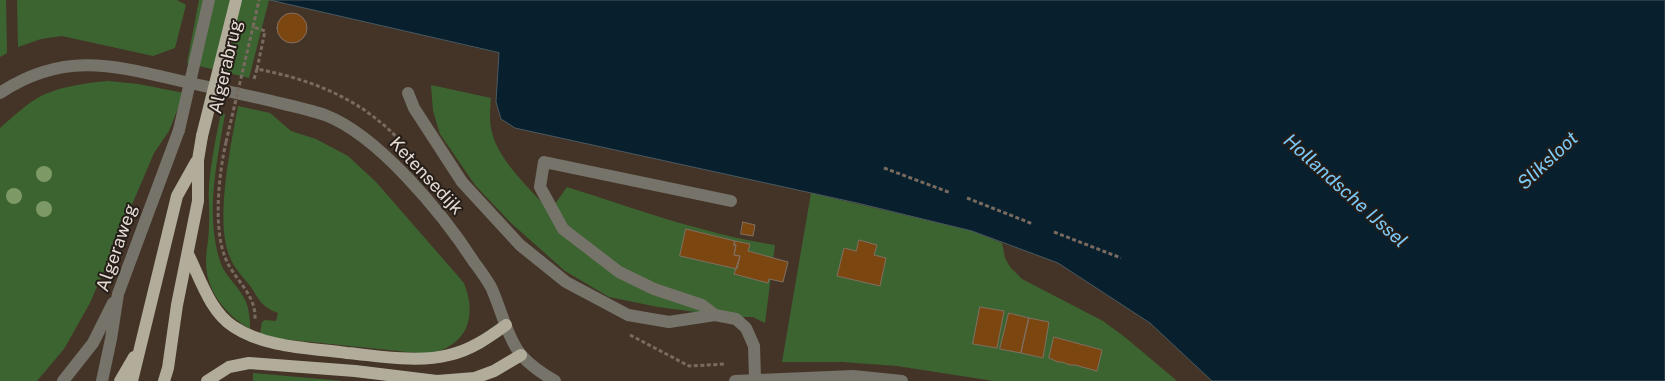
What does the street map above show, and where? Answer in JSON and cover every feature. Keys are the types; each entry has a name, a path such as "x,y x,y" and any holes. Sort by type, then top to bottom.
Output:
{"main road":[{"name":"Algerabrug","path":"198,160 202,136 236,0"},
{"path":"164,381 168,368 177,305 198,201 198,160"},
{"path":"132,381 178,196 198,160"},
{"path":"188,254 218,311 233,326 254,337 286,346 394,358 448,356 469,349 506,325"},
{"path":"120,381 141,344"},
{"path":"207,381 229,367 249,363 355,371 437,381 475,378 494,371 521,355"}],"street":[{"name":"Algerabrug","path":"179,130 209,0"},
{"name":"Ketensedijk","path":"0,93 33,75 53,68 98,65 131,69 326,115 349,127 386,156 456,233 490,286 521,355 540,373 554,381"},
{"name":"Ketensedijk","path":"408,94 414,108 462,182 520,245 566,282 628,315 669,322 715,315 736,319 746,328 754,346 756,379"},
{"name":"Algeraweg","path":"102,381 118,294 179,130"},
{"name":"Ketensedijk","path":"715,315 702,305 654,289 619,272 563,229 540,187 544,162 731,201"},
{"path":"63,381 93,343 118,294"},
{"path":"735,381 853,376 902,381"}],"path":[{"name":"Algerabrug","path":"254,337 256,311 252,299 228,265 220,243 219,208 226,142 259,0"},
{"path":"253,28 265,31 257,69"},
{"path":"884,168 951,193"},
{"path":"967,198 1033,224"},
{"path":"1054,232 1121,258"}],"green space":[{"path":"0,0 6,0 7,53 0,57"},
{"path":"17,0 177,0 186,5 175,48 153,56 62,36 41,39 18,47"},
{"path":"199,0 269,0 249,78 187,63"},
{"path":"108,81 138,84 184,93 169,131 154,153 90,303 64,349 37,381 0,381 0,128 26,106 43,95 75,85"},
{"path":"431,85 491,98 490,124 501,154 516,175 550,211 567,187 696,228 775,245 765,323 753,317 734,317 658,307 609,297 565,271 511,223 475,185 440,134 433,111"},
{"path":"238,106 270,113 291,131 316,139 348,156 376,182 464,283 470,308 469,319 460,338 451,345 427,354 282,339 260,334 262,322 265,320 276,321 278,313 262,303 236,268 229,255 225,240 224,202 226,181"},
{"path":"221,113 225,114 216,169 213,225 220,261 246,302 250,329 233,317 219,301 207,273 209,185"},
{"path":"811,193 972,231 1002,243 1005,258 1010,267 1022,279 1103,321 1177,381 994,381 897,366 842,362 782,362"},
{"path":"253,373 343,381 253,381"}],"water":[{"path":"270,0 1665,0 1665,381 1212,381 1150,323 1058,263 972,231 857,203 515,128 501,119 496,102 499,53"}],"building":[{"path":"292,13 302,18 307,28 302,38 292,43 282,38 277,28 282,18"},
{"path":"743,222 755,225 753,236 741,234"},
{"path":"686,229 735,241 734,255 740,256 737,269 680,256"},
{"path":"859,240 877,245 874,255 886,258 880,286 837,276 844,248 856,251"},
{"path":"735,241 750,244 748,251 788,262 783,282 769,279 768,283 734,274 740,256 734,255"},
{"path":"980,307 1004,311 997,348 973,344"},
{"path":"1009,313 1029,318 1021,353 1000,349"},
{"path":"1029,318 1049,322 1043,358 1021,353"},
{"path":"1054,337 1102,350 1097,371 1058,362 1049,358"}],"water label":[{"name":"Sliksloot","path":"1548,161"},
{"name":"Hollandsche IJssel","path":"1345,191"}]}
